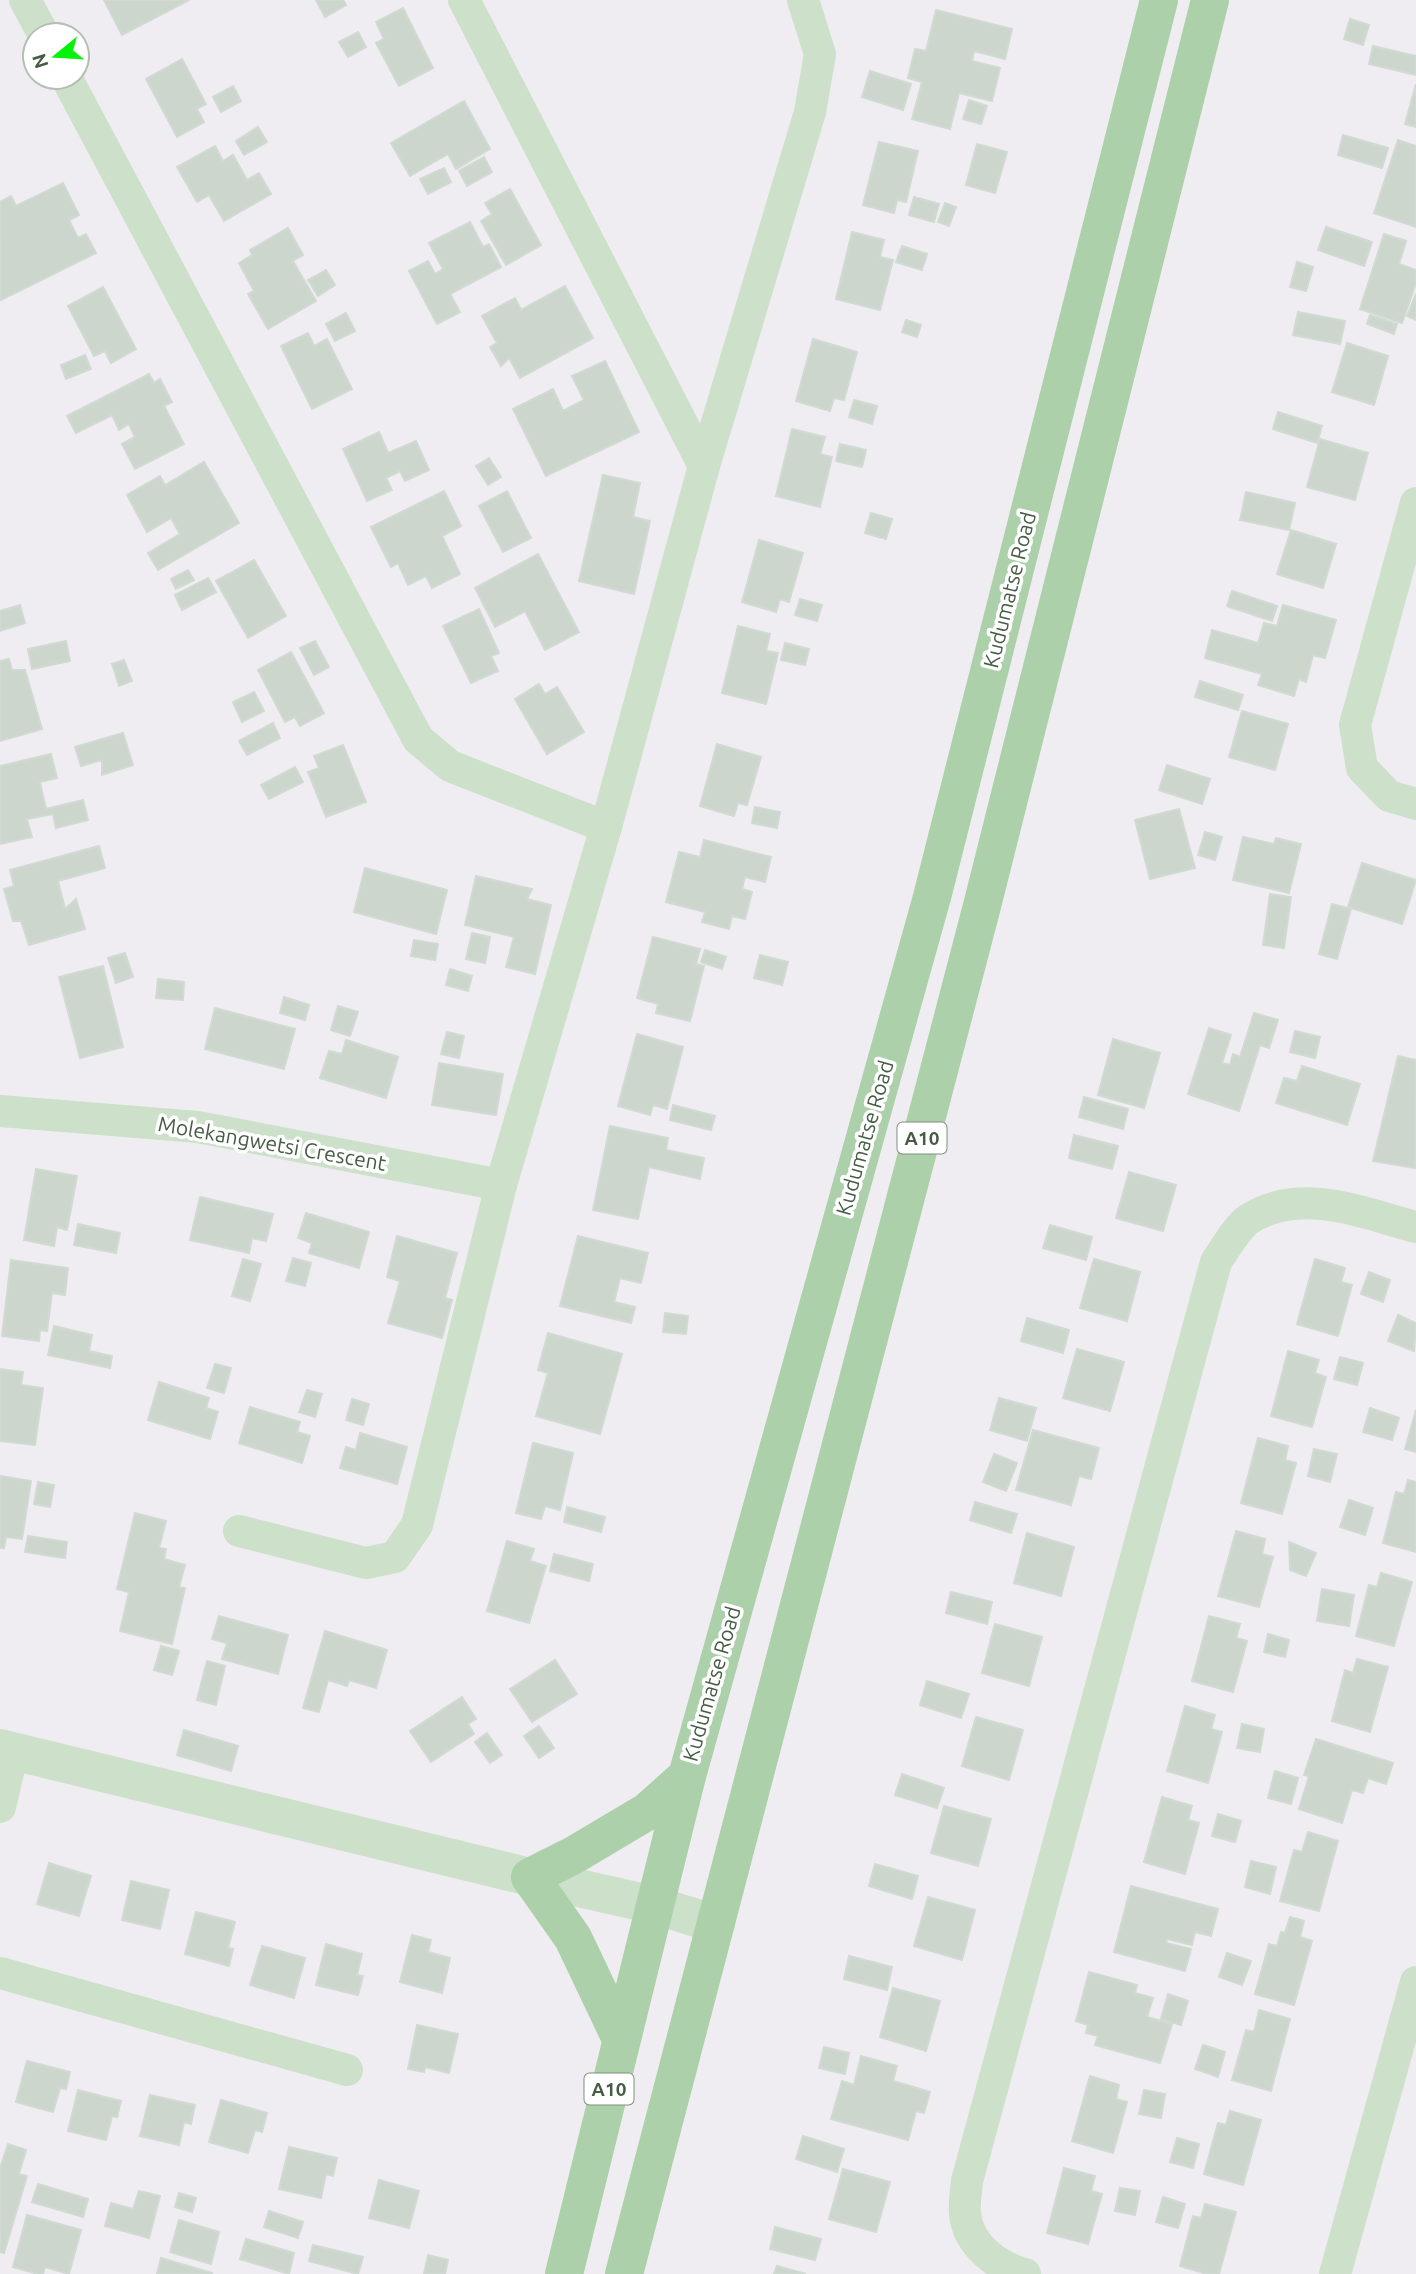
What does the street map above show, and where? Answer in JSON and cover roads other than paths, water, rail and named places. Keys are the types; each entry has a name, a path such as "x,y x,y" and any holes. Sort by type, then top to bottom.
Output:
{"main road":[{"name":"Kudumatse Road","path":"564,2274 687,1776 932,897 1159,0"},
{"name":"A10","path":"624,2274 986,892 1210,0"},
{"path":"621,2039 573,1938 530,1877 574,1856 648,1811 687,1776"}],"street":[{"path":"25,0 36,21"},
{"path":"464,0 704,466"},
{"path":"239,1531 366,1563 395,1557 418,1525 501,1185 606,827 704,466 810,112 820,54 803,0"},
{"path":"73,91 418,739 450,766 606,827"},
{"path":"1416,503 1355,725 1362,768 1390,796 1416,804"},
{"name":"Molekangwetsi Crescent","path":"0,1111 198,1127 501,1185"},
{"path":"1025,2274 1007,2269 978,2247 965,2217 967,2181 1216,1262 1246,1220 1281,1204 1320,1202 1416,1227"},
{"path":"0,1807 7,1750 654,1905 716,1924"},
{"path":"0,1973 347,2070"},
{"path":"1335,2274 1416,1982"}]}
